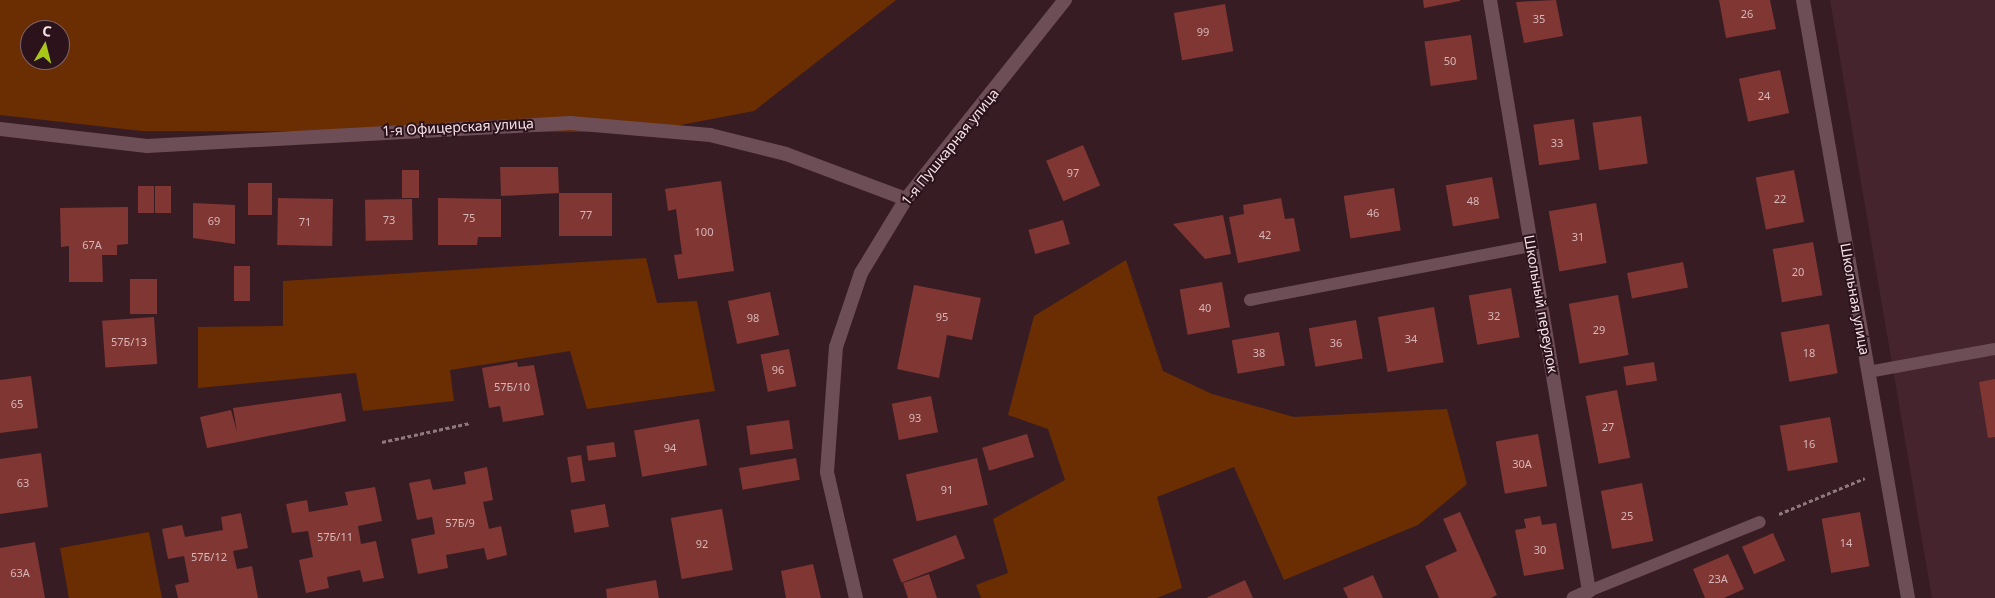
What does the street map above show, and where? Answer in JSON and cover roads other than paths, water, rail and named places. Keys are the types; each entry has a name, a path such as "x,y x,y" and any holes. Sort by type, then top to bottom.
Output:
{"street":[{"name":"1-я Пушкарная улица","path":"856,598 827,472 836,346 861,273 906,199 1065,0"},
{"name":"Школьный переулок","path":"1490,0 1589,591"},
{"name":"Школьная улица","path":"1804,0 1908,598"},
{"name":"1-я Офицерская улица","path":"0,129 147,146 570,123 710,135 786,154 906,199"},
{"path":"1574,598 1589,591"}],"lane":[{"path":"1250,300 1531,246"},
{"path":"1868,372 1995,349"},
{"path":"1589,591 1760,522"}]}
